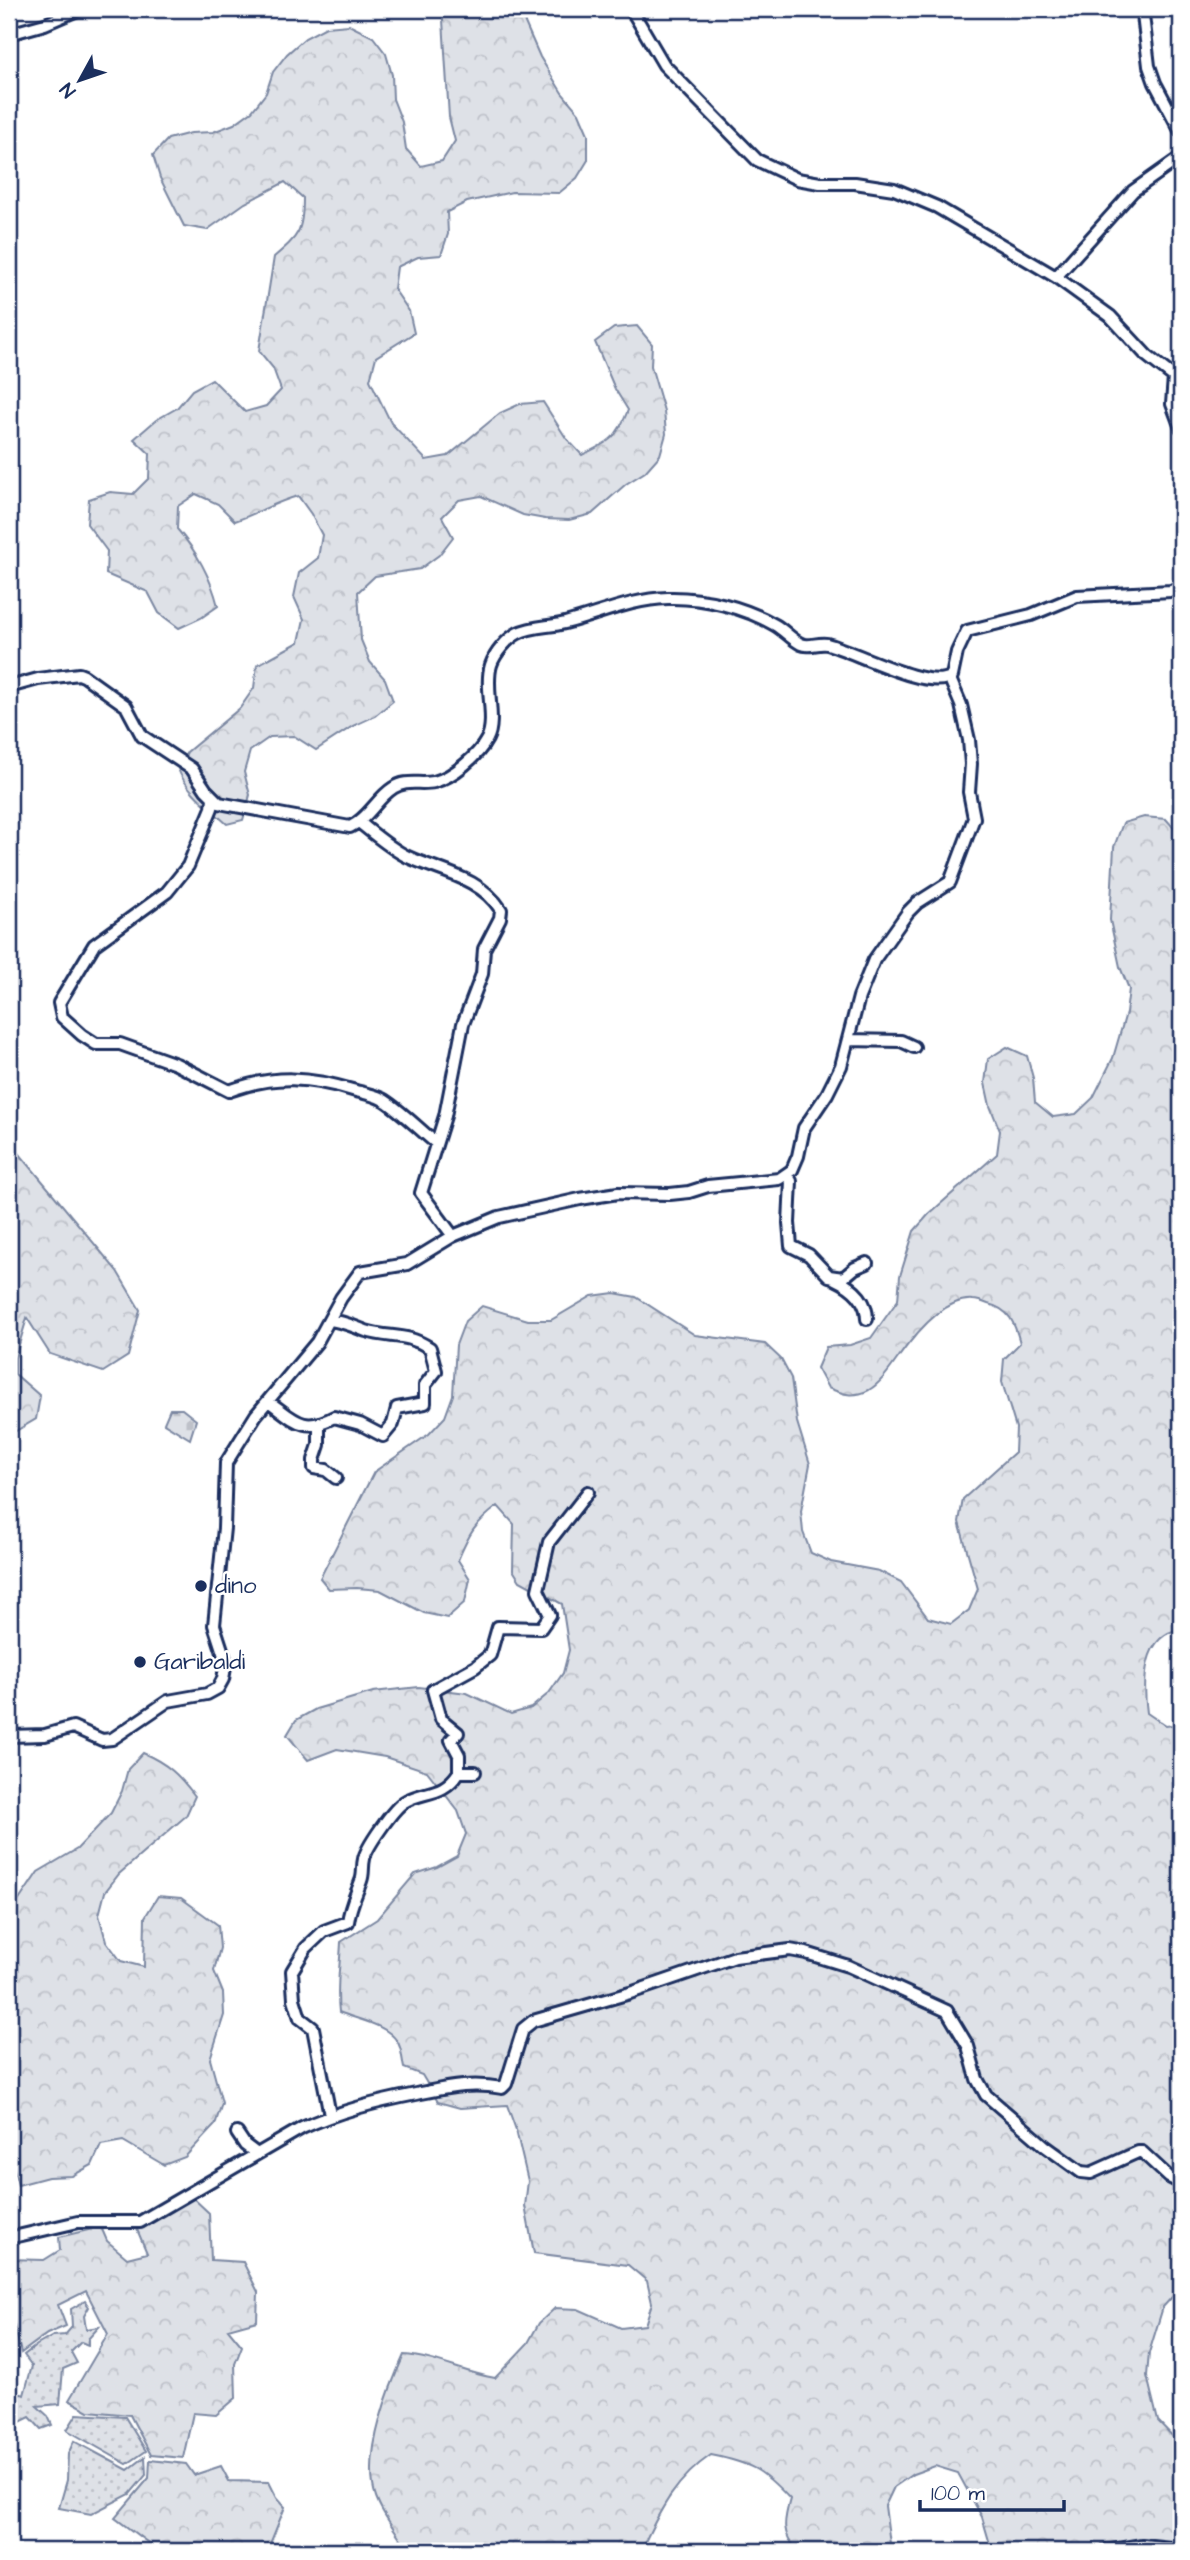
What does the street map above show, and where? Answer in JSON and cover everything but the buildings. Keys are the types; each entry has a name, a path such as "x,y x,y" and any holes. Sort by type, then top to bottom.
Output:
{"street":[{"path":"9,34 45,24 80,9"},
{"path":"631,9 664,65 757,160 797,179 820,183 855,183 894,189 915,196 1056,277 1110,317 1147,355 1177,378 1172,404 1181,428"},
{"path":"1140,9 1149,66 1181,132"},
{"path":"1056,277 1133,191 1181,157"},
{"path":"9,1736 45,1735 74,1727 102,1740 112,1739 168,1701 207,1694 218,1688 226,1671 226,1662 214,1625 223,1541 226,1463 268,1401 317,1342 359,1272 402,1266 453,1236 499,1217 618,1193 679,1193 708,1186 779,1179 786,1175 795,1164 804,1128 835,1079 859,997 874,960 908,912 952,880 956,862 974,818 969,792 969,740 961,705 950,679 959,645 967,631 1031,615 1077,596 1171,591 1181,586"},
{"path":"9,687 37,679 79,674 84,676 126,706 142,736 191,769 219,803 350,827 359,822 383,795 395,786 437,781 464,765 484,742 490,730 488,690 491,667 496,655 513,636 526,630 565,623 643,600 705,600 767,620 805,645 824,643 915,677 950,679"},
{"path":"214,798 188,866 167,892 94,945 59,1003 62,1017 96,1044 120,1044 176,1064 229,1091 250,1083 298,1078 383,1099 436,1143"},
{"path":"359,822 406,856 469,881 482,890 502,914 484,949 482,974 463,1024 450,1093 421,1195 453,1236"},
{"path":"848,1040 901,1041 914,1047"},
{"path":"786,1175 792,1181 789,1223 791,1246 809,1255 829,1276 851,1287 867,1310 867,1319"},
{"path":"829,1276 843,1278 855,1268 867,1263"},
{"path":"268,1401 299,1424 319,1425 334,1417 360,1424 383,1436 393,1424 397,1408 425,1403 425,1385 436,1371 430,1348 416,1339 366,1331 348,1322 330,1320"},
{"path":"319,1425 319,1445 314,1468 326,1470 336,1478"},
{"path":"330,2115 313,2028 300,2018 294,1999 292,1971 306,1948 324,1931 348,1922 351,1903 363,1878 364,1858 377,1833 403,1803 441,1789 460,1772 459,1755 451,1740 458,1733 441,1719 433,1690 475,1667 490,1655 498,1627 541,1628 550,1615 538,1591 549,1542 588,1492"},
{"path":"460,1772 475,1772"},
{"path":"9,2238 78,2222 140,2222 302,2128 330,2115 363,2105 467,2084 502,2088 506,2084 523,2029 533,2021 630,1993 735,1957 790,1950 848,1966 947,2011 971,2052 977,2079 986,2095 1045,2146 1083,2174 1142,2152 1169,2177 1181,2183"},
{"path":"237,2133 245,2146 257,2154"},
{"path":"1106,2551 1142,2545 1181,2549"}],"green space":[{"path":"440,9 519,9 540,57 562,93 579,113 588,134 588,160 577,178 559,193 512,192 467,202 447,212 448,234 441,255 418,257 397,267 394,289 409,311 414,333 376,357 370,380 391,423 426,460 448,456 500,413 520,404 543,402 566,438 582,455 599,447 616,434 628,410 615,389 595,342 614,328 637,326 652,344 651,366 664,411 666,434 660,455 645,472 626,484 592,514 569,520 545,519 523,515 481,496 459,500 442,517 453,537 439,555 420,569 375,576 358,592 361,640 370,662 385,679 393,701 375,716 353,726 316,750 294,736 270,737 250,751 244,772 250,795 243,820 227,824 193,792 178,769 187,752 240,708 254,688 257,665 299,642 304,619 294,597 299,573 318,558 322,535 298,496 235,521 218,504 196,494 178,506 177,529 202,565 218,606 179,628 159,613 148,592 106,574 107,551 87,524 89,499 110,492 133,494 149,478 150,454 134,439 156,420 177,408 192,390 212,379 245,412 266,406 281,390 273,368 259,351 274,257 298,232 303,198 285,182 245,203 207,230 184,226 160,178 153,155 168,139 191,133 213,132 234,124 252,111 266,93 273,72 287,54 305,38 326,27 349,25 373,37 386,54 392,75 393,99 402,122 406,149 421,166 442,161 455,141 449,117"},
{"path":"1144,817 1166,819 1181,836 1176,859 1181,883 1181,1385 1178,1416 1181,1434 1181,1629 1168,1633 1152,1650 1145,1688 1147,1713 1166,1726 1181,1724 1181,2287 1163,2307 1149,2353 1147,2376 1158,2421 1181,2445 1181,2551 992,2551 982,2517 958,2473 935,2466 913,2474 894,2487 885,2506 891,2551 800,2551 786,2533 786,2514 790,2499 755,2469 711,2455 679,2484 671,2495 644,2544 644,2551 409,2551 378,2502 372,2470 380,2418 404,2355 495,2378 528,2343 539,2323 555,2308 578,2309 621,2328 645,2325 652,2303 647,2281 628,2265 534,2253 525,2206 528,2181 507,2105 460,2108 438,2102 422,2075 404,2068 400,2047 392,2035 379,2026 339,2012 341,1942 377,1919 415,1874 437,1867 457,1856 466,1834 458,1811 427,1771 385,1757 337,1749 308,1760 287,1735 296,1720 316,1709 373,1692 419,1687 467,1693 511,1714 531,1708 549,1693 563,1673 569,1650 562,1604 520,1581 513,1570 514,1524 498,1506 478,1524 462,1551 458,1560 470,1579 465,1602 447,1618 424,1613 380,1590 329,1589 320,1578 374,1472 429,1434 445,1417 453,1395 456,1345 465,1321 482,1306 528,1320 551,1320 592,1296 614,1293 636,1297 695,1335 765,1344 781,1359 791,1378 797,1422 810,1464 801,1511 803,1532 811,1553 831,1562 879,1571 901,1582 928,1618 951,1624 969,1610 978,1589 959,1522 963,1499 1015,1452 1016,1428 1002,1382 1004,1359 1020,1343 1010,1318 995,1306 979,1301 962,1301 951,1305 930,1320 877,1384 858,1394 828,1388 817,1368 826,1347 850,1345 871,1338 898,1300 900,1276 914,1231 929,1214 997,1154 1000,1131 985,1083 988,1059 1007,1047 1027,1056 1033,1078 1035,1102 1053,1117 1076,1114 1093,1098 1113,1058 1126,1013 1129,989 1120,967 1110,920 1114,847 1123,823"},
{"path":"9,1141 117,1271 140,1310 128,1356 103,1372 50,1354 27,1318 15,1358 15,1374 40,1396 36,1419 9,1435"},
{"path":"170,1409 182,1409 196,1420 190,1439 164,1423"},
{"path":"143,1753 172,1771 195,1796 186,1816 119,1874 105,1892 99,1915 106,1941 121,1961 144,1967 145,1917 158,1896 181,1898 218,1925 220,1948 214,1971 223,1993 224,2015 210,2059 222,2103 215,2125 185,2157 164,2165 123,2141 101,2145 92,2165 72,2176 48,2177 18,2185 9,2150 9,1915 38,1872 77,1849 111,1813 122,1791 128,1769"},
{"path":"192,2197 209,2213 211,2260 243,2262 258,2292 257,2321 228,2329 242,2346 235,2364 236,2398 216,2415 193,2413 183,2458 151,2455 130,2415 89,2411 69,2400 108,2334 86,2291 58,2305 66,2326 47,2334 21,2353 9,2303 9,2259 44,2260 60,2250 59,2237 101,2227 107,2241 127,2258 147,2253 136,2227"},
{"path":"85,2301 89,2307 84,2316 86,2329 99,2327 88,2339 88,2345 81,2342 71,2352 77,2363 63,2369 60,2404 37,2406 48,2416 52,2425 41,2429 30,2417 9,2425 9,2389 24,2395 32,2366 24,2355 53,2336 65,2335 72,2327 71,2309"},
{"path":"77,2414 125,2417 146,2451 127,2464 67,2430"},
{"path":"74,2441 128,2470 145,2457 146,2475 130,2494 91,2514 59,2508 67,2480 68,2454"},
{"path":"150,2460 186,2464 194,2475 221,2466 229,2481 269,2482 285,2507 270,2544 256,2551 159,2551 115,2518 149,2478"}],"place":[{"name":"dino","path":"201,1586"},
{"name":"Garibaldi","path":"140,1662"}]}
